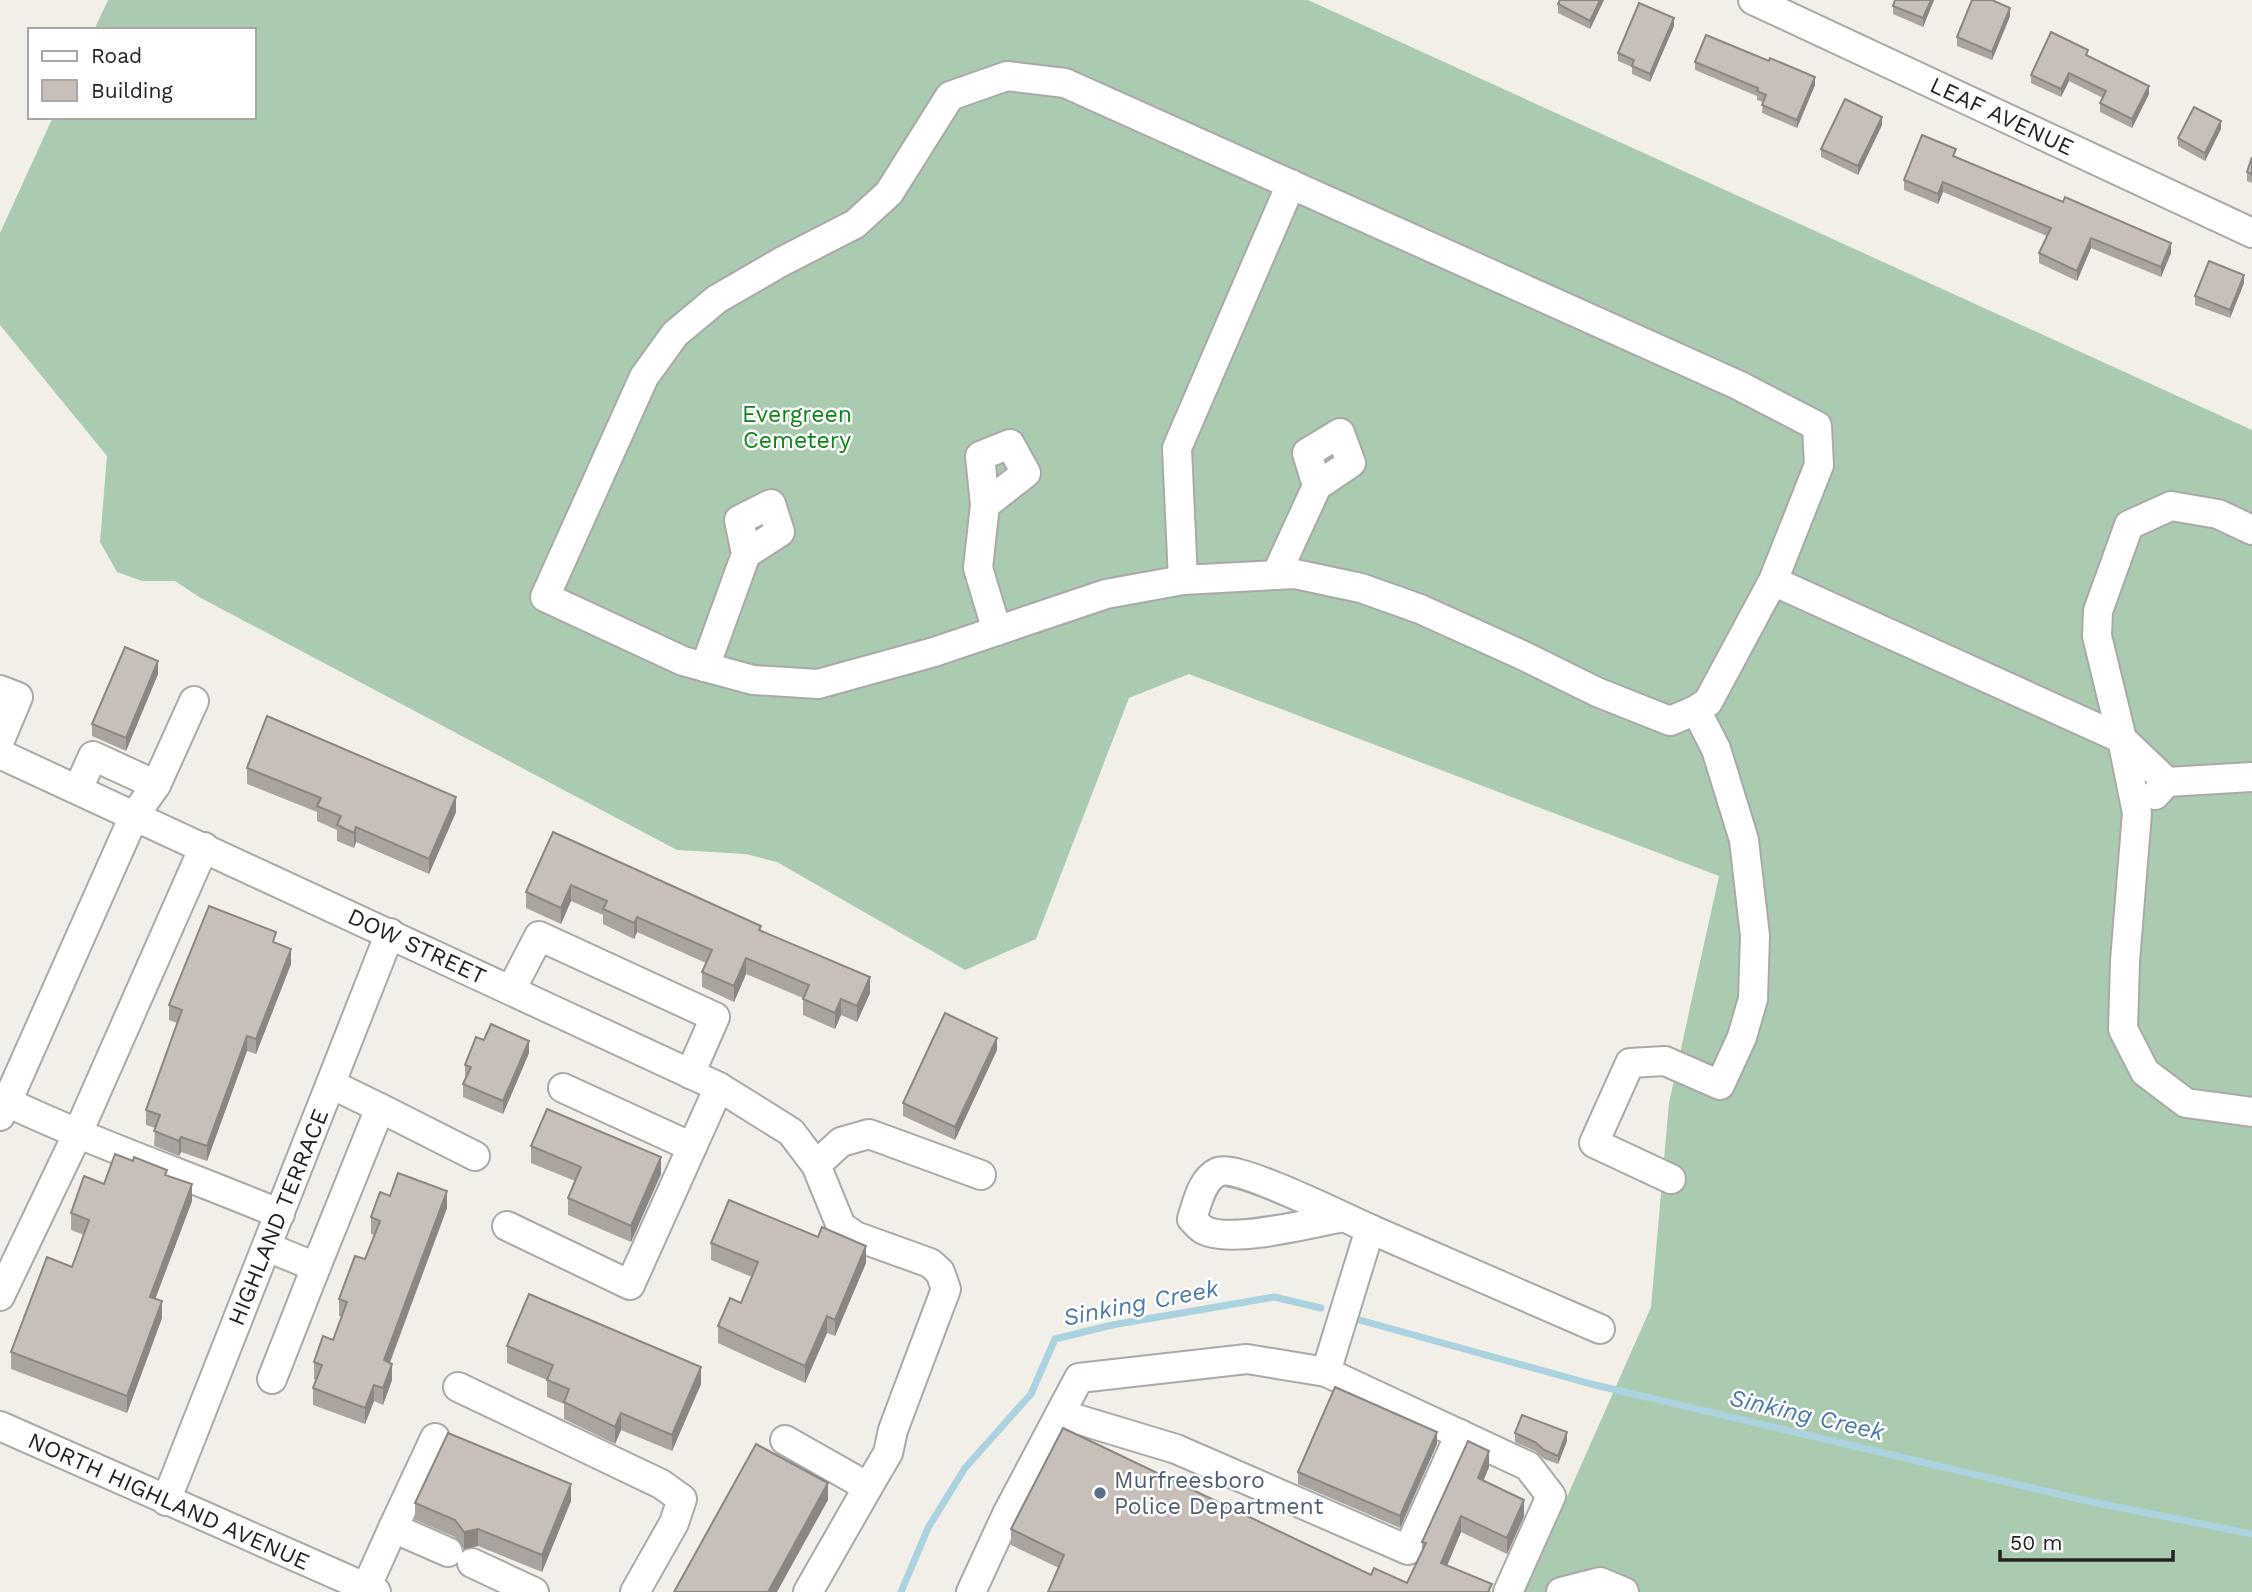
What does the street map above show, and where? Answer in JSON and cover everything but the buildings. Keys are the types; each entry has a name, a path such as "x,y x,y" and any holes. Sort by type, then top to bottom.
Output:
{"street":[{"name":"LEAF AVENUE","path":"1753,0 2252,233"},
{"path":"1007,76 1065,83 1738,385 1817,426 1819,465 1773,581 1708,702 1670,721 1597,692 1522,654 1420,609 1360,588 1295,575 1183,580 1106,594 933,652 818,684 753,680 683,661 545,597 644,377 675,334 717,299 855,224 889,194 950,96 1007,76"},
{"path":"1183,580 1177,448 1291,184"},
{"path":"1276,575 1317,486"},
{"path":"985,505 978,568 997,631"},
{"path":"2252,530 2218,514 2171,506 2129,525 2098,611 2097,636 2137,813 2125,961 2123,1029 2145,1072 2186,1103 2252,1112"},
{"path":"705,667 746,554"},
{"path":"1773,581 2122,738 2167,782"},
{"path":"0,690 18,696 0,740"},
{"path":"194,701 156,785 134,816 3,1109 173,1170 280,1214"},
{"path":"1671,1179 1594,1143 1630,1063 1665,1061 1720,1085 1742,1037 1753,999 1755,936 1744,840 1716,749 1696,710"},
{"name":"DOW STREET","path":"0,754 719,1087 791,1132 816,1165 841,1226 855,1237 930,1263 940,1272 946,1289 893,1430 888,1453 868,1487"},
{"path":"78,789 93,756 156,785"},
{"path":"2137,813 2167,782 2252,777"},
{"path":"0,1296 77,1135 204,847"},
{"name":"HIGHLAND TERRACE","path":"166,1500 390,933"},
{"path":"511,990 539,936 715,1017 690,1074"},
{"path":"331,1084 475,1156"},
{"path":"507,1226 630,1285 719,1087"},
{"path":"563,1088 692,1147"},
{"path":"272,1378 380,1108"},
{"path":"816,1165 841,1142 870,1134 981,1175"},
{"path":"1343,1217 1600,1329"},
{"path":"1326,1372 1370,1229"},
{"path":"267,1247 316,1268"},
{"path":"971,1592 1007,1514 1079,1378 1247,1359 1326,1372 1528,1466 1551,1496 1508,1592"},
{"path":"458,1387 661,1484 682,1499 674,1523 635,1592"},
{"path":"1060,1414 1176,1449 1408,1550 1460,1434"},
{"name":"NORTH HIGHLAND AVENUE","path":"0,1426 371,1590"},
{"path":"371,1590 393,1528 435,1438"},
{"path":"785,1440 868,1487 808,1592"},
{"path":"393,1528 534,1592"},
{"path":"1560,1592 1600,1582 1623,1592"}],"green space":[{"name":"Evergreen Cemetery","path":"108,0 1308,0 2252,430 2252,1592 1525,1592 1651,1307 1669,1103 1719,876 1189,674 1129,698 1036,939 965,970 777,862 746,854 677,850 199,597 175,581 142,581 117,572 100,542 107,456 0,325 0,233 52,119 256,119 256,28 95,28"}],"waterway":[{"name":"Sinking Creek","path":"901,1592 928,1528 965,1468 1031,1394 1055,1339 1112,1325 1274,1297 1321,1308"},
{"name":"Sinking Creek","path":"1356,1319 1591,1384 2092,1502 2252,1534"}],"place":[{"name":"Murfreesboro Police Department","path":"1100,1493"}]}
